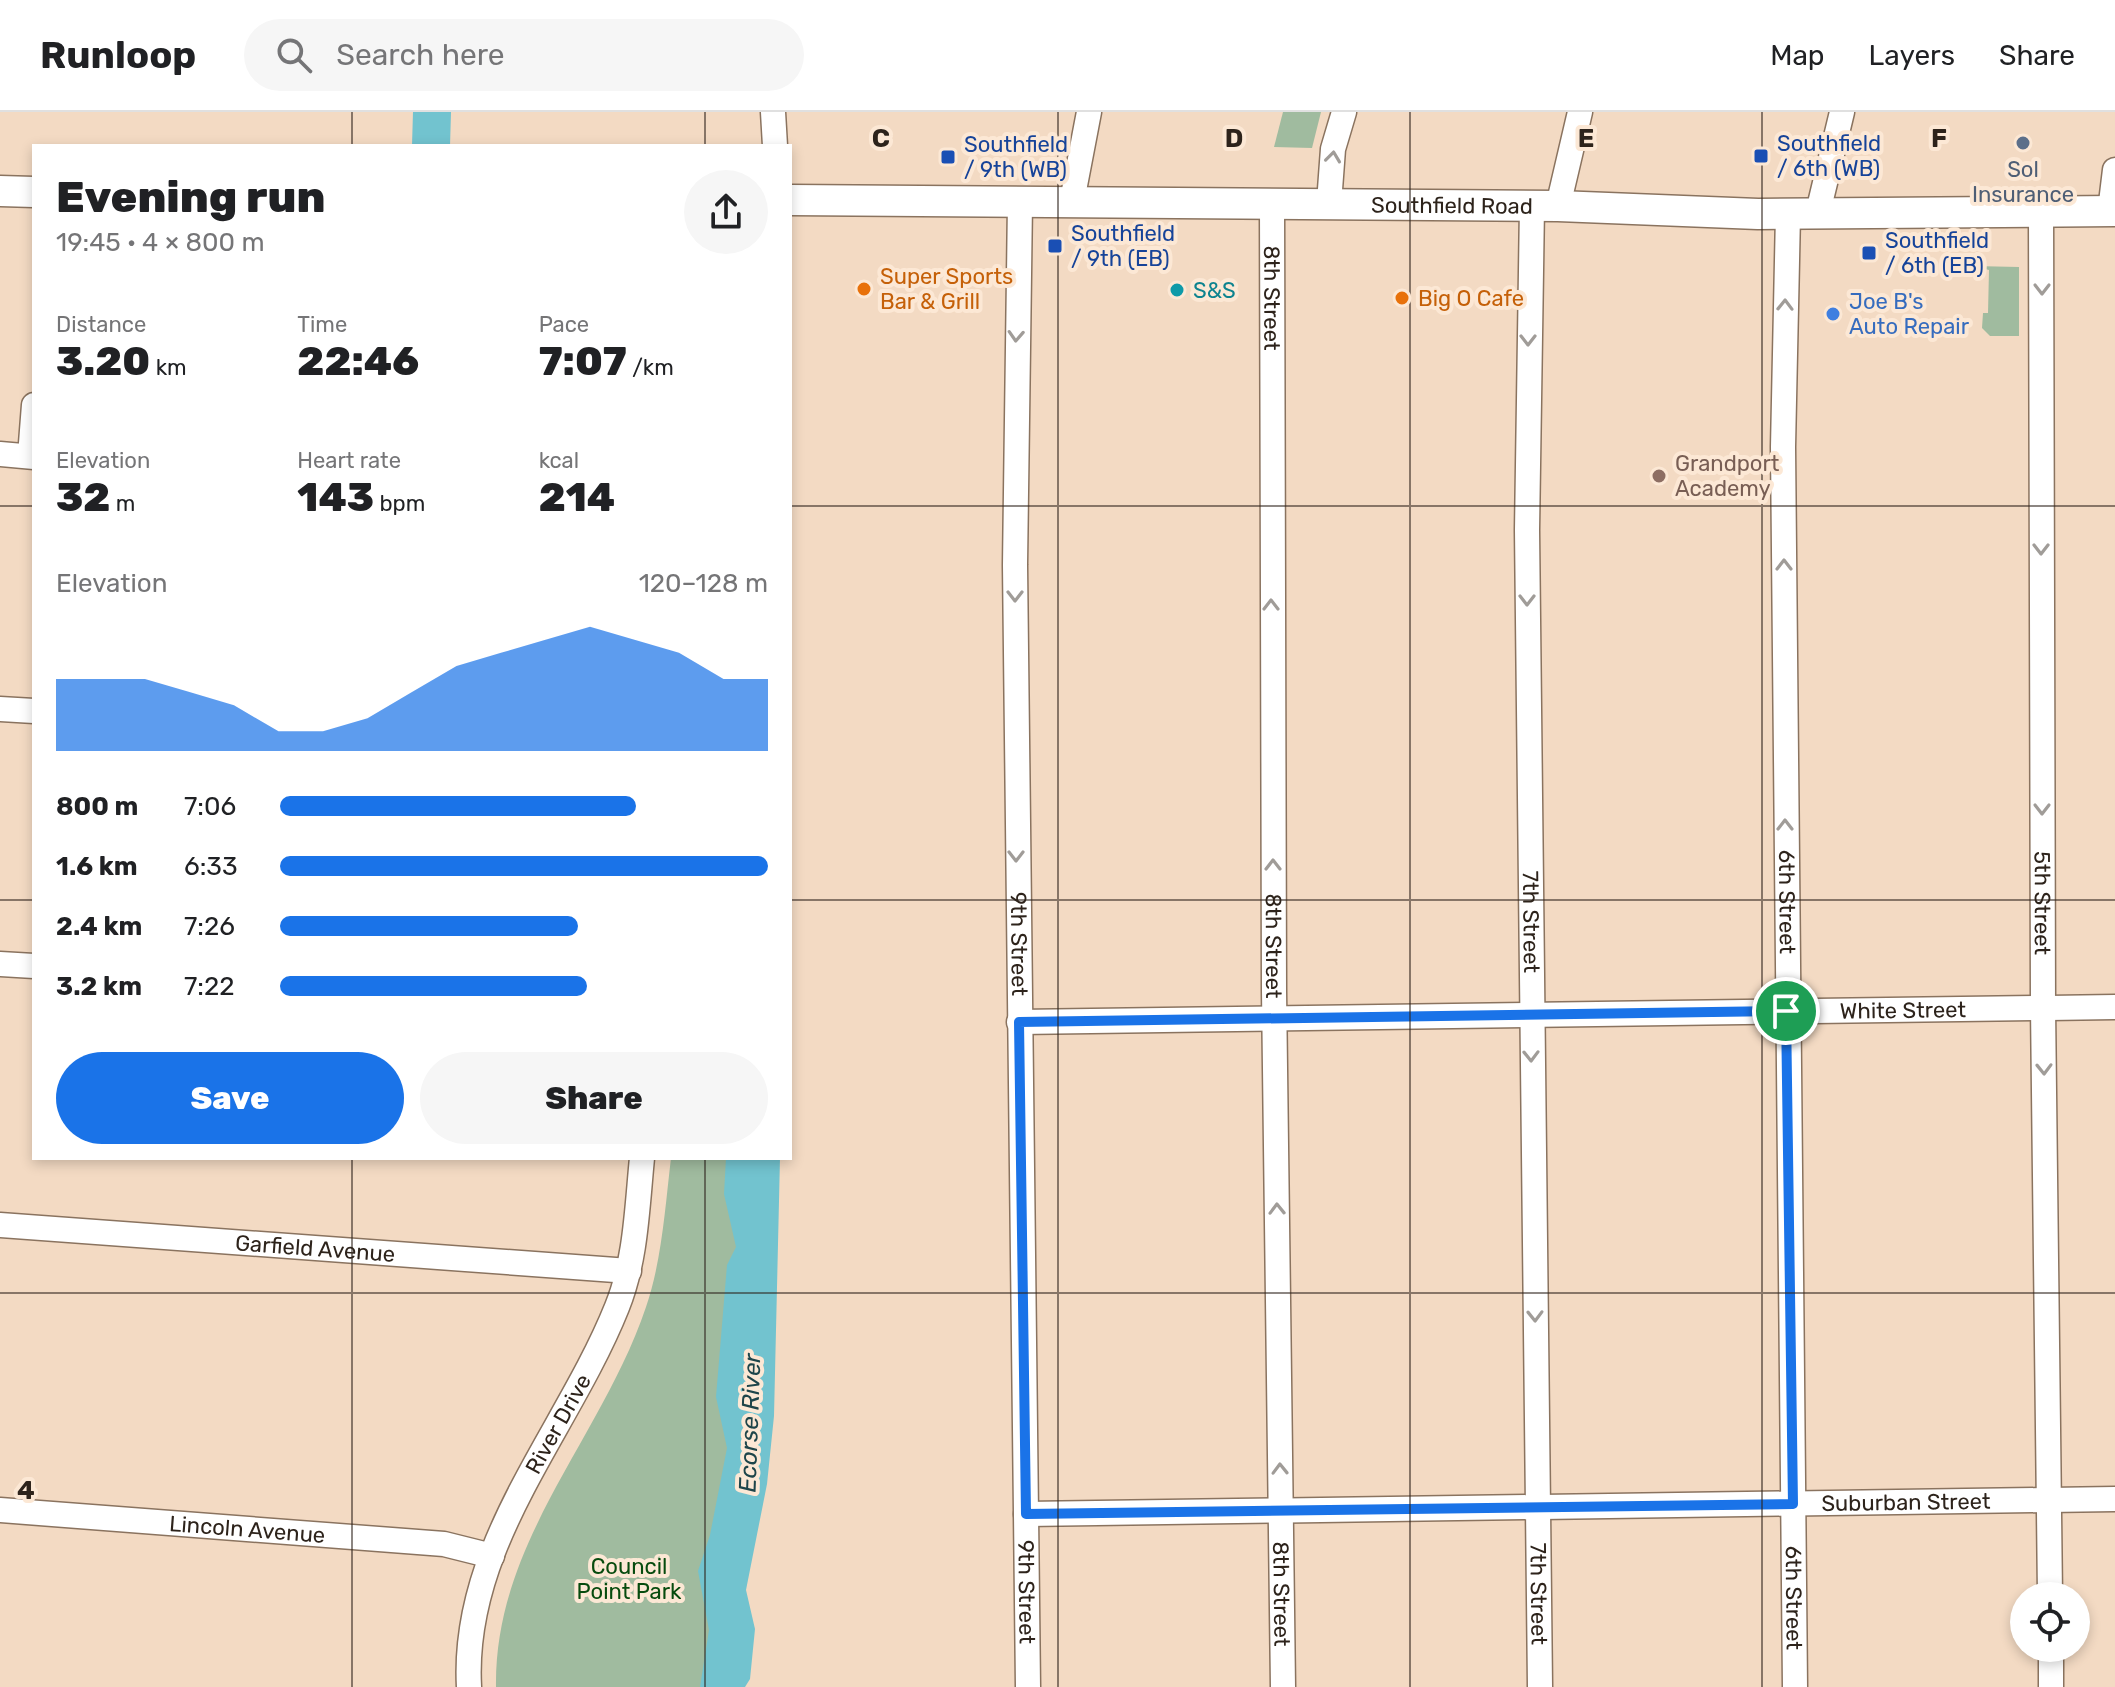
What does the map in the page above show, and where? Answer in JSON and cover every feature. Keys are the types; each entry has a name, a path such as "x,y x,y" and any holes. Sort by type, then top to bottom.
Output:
{"main road":[{"path":"0,191 32,192"},
{"name":"Southfield Road","path":"792,200 1329,203 1803,213 2112,211"}],"street":[{"path":"773,112 775,144"},
{"path":"1072,201 1089,112"},
{"path":"1329,203 1333,149 1344,112"},
{"name":"7th Street","path":"1540,1687 1527,513 1545,206 1580,112"},
{"name":"6th Street","path":"1795,1687 1786,1011 1783,447 1803,213 1842,112"},
{"path":"2112,211 2115,170"},
{"name":"9th Street","path":"1020,202 1015,511 1028,1687"},
{"name":"8th Street","path":"1272,204 1275,1018 1283,1687"},
{"name":"5th Street","path":"2041,211 2043,1007 2050,1582"},
{"path":"0,454 32,457"},
{"path":"0,709 32,711"},
{"path":"0,964 32,966"},
{"name":"White Street","path":"1019,1022 2115,1007"},
{"name":"River Drive","path":"469,1687 472,1634 492,1556 519,1492 596,1354 629,1271 642,1160"},
{"name":"Garfield Avenue","path":"0,1225 629,1271"},
{"name":"Suburban Street","path":"1026,1514 2115,1499"},
{"name":"Lincoln Avenue","path":"0,1510 444,1544 492,1556"},
{"path":"2051,1662 2051,1687"}],"green space":[{"path":"1283,112 1321,112 1312,148 1274,147"},
{"path":"1974,266 2019,267 2019,336 1990,336 1982,328 1983,313 1988,313 1989,270"},
{"name":"Council Point Park","path":"671,1160 759,1160 730,1687 496,1687 500,1634 512,1584 554,1491 627,1355 651,1289 665,1215"}],"water":[{"path":"726,1160 780,1160 774,1416 767,1484 746,1590 755,1629 750,1679 745,1687 700,1687 709,1630 698,1571 710,1535 727,1448 716,1397 727,1265 736,1247 724,1194"}],"waterway":[{"name":"Ecorse River","path":"431,144 432,112"}],"place":[{"name":"Sol Insurance","path":"2023,143"},
{"name":"Southfield / 6th (WB)","path":"1761,156"},
{"name":"Southfield / 9th (WB)","path":"948,157"},
{"name":"Southfield / 9th (EB)","path":"1055,246"},
{"name":"Southfield / 6th (EB)","path":"1869,253"},
{"name":"Super Sports Bar & Grill","path":"864,289"},
{"name":"S&S","path":"1177,290"},
{"name":"Big O Cafe","path":"1402,298"},
{"name":"Joe B's Auto Repair","path":"1833,314"},
{"name":"Grandport Academy","path":"1659,476"}],"route":[{"path":"1786,1011 1793,1504 1559,1504 1518,1508 1026,1514 1019,1022 1786,1011"}]}
